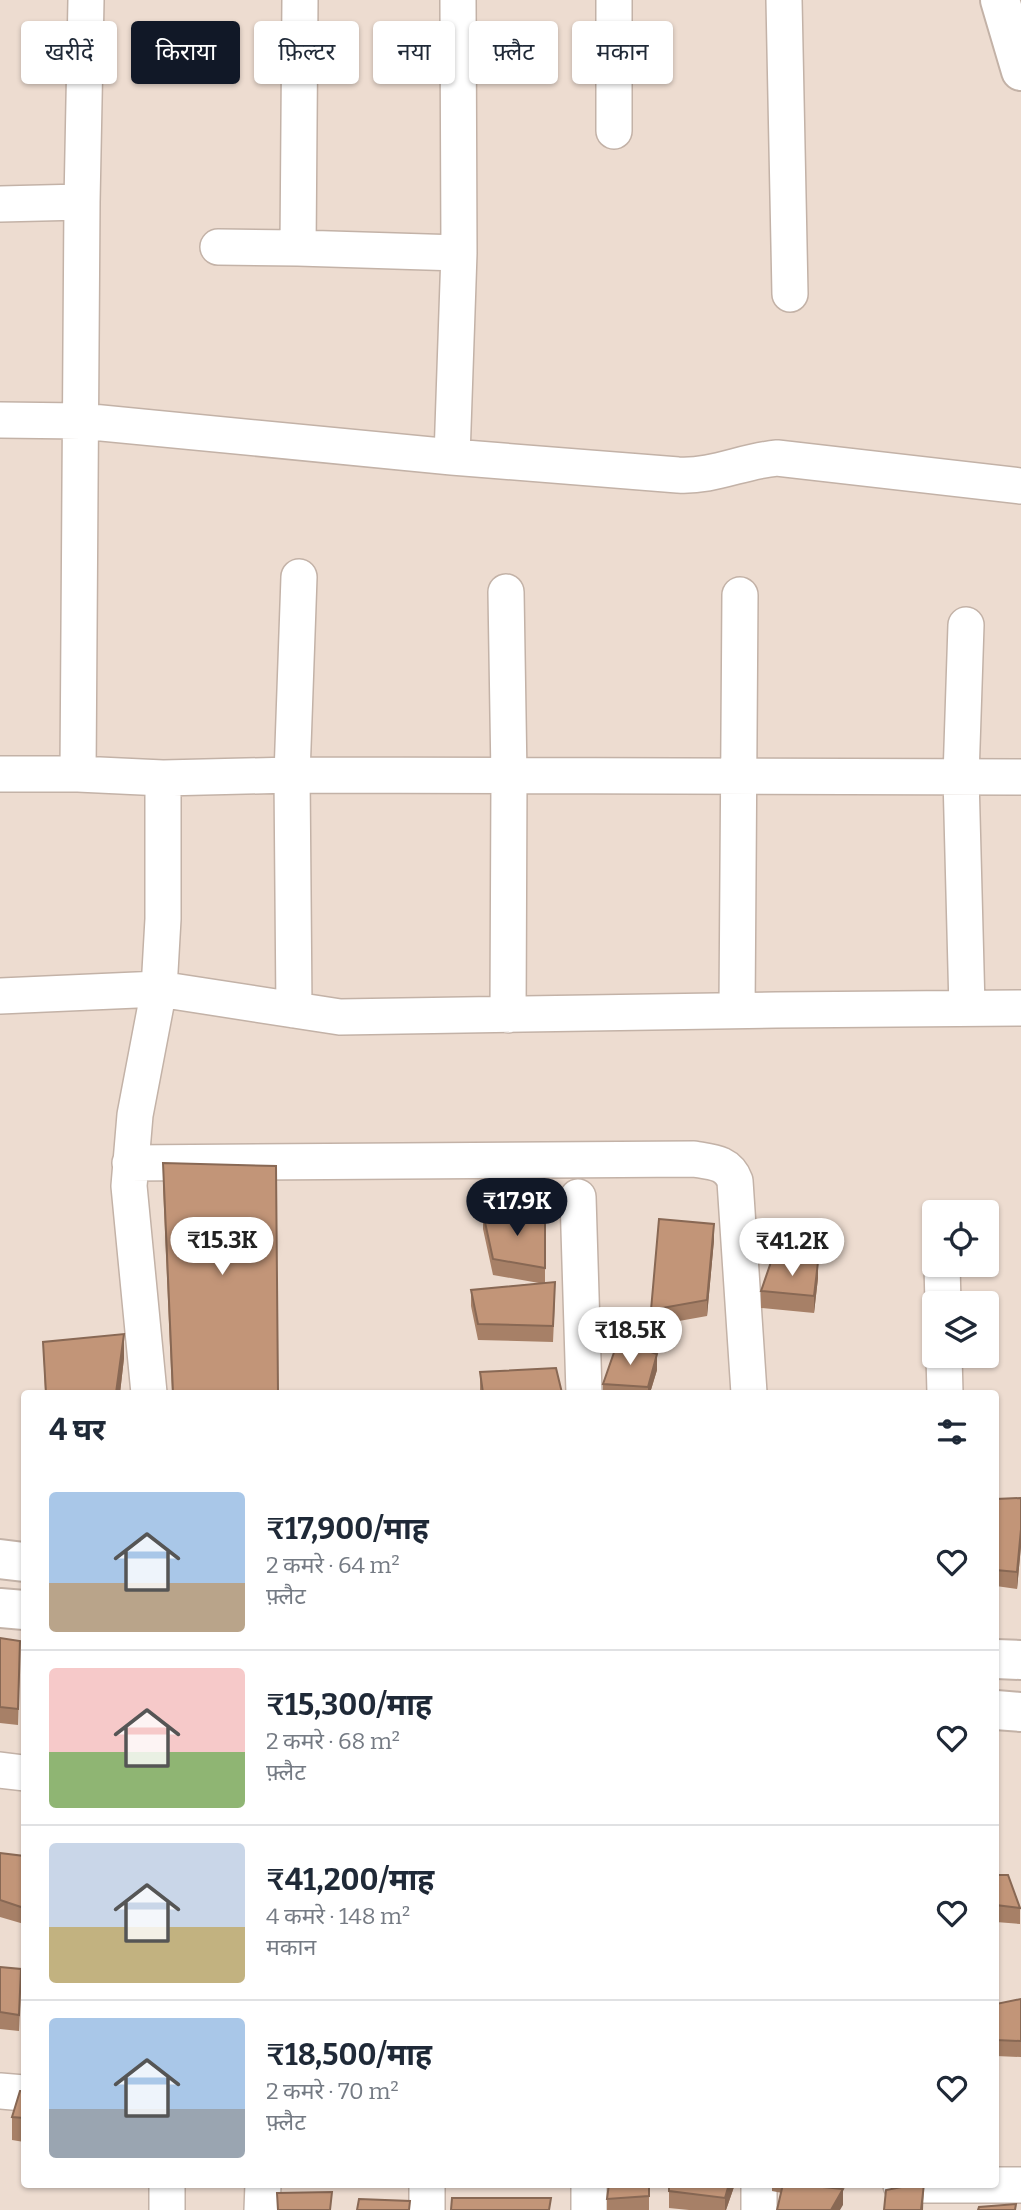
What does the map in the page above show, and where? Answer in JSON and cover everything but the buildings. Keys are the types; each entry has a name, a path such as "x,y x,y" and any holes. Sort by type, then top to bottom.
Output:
{"main road":[{"path":"1000,0 1021,71"},
{"path":"0,1559 21,1562"},
{"path":"0,1608 21,1610"},
{"path":"999,1659 1021,1660"},
{"path":"999,1710 1021,1712"}],"street":[{"path":"78,774 86,0"},
{"path":"298,248 300,0"},
{"path":"452,457 459,253 458,0"},
{"path":"614,0 614,131"},
{"path":"785,0 790,294"},
{"path":"0,204 82,202"},
{"path":"218,247 459,253"},
{"path":"0,420 81,421 452,457 693,476 715,473 757,460 777,458 1021,486"},
{"path":"294,1010 292,775 299,577"},
{"path":"506,592 509,776 508,1015"},
{"path":"737,1010 740,595"},
{"path":"966,625 961,777 967,1008"},
{"path":"0,774 163,778 292,775 1021,778"},
{"path":"149,1390 129,1186 135,1115 156,1002 163,919 163,778"},
{"path":"0,996 294,1010 340,1017 737,1010 1021,1009"},
{"path":"130,1163 694,1159 725,1166 735,1181 749,1390"},
{"path":"578,1197 584,1390"},
{"path":"944,1368 945,1390"},
{"path":"0,1770 21,1773"},
{"path":"0,2091 21,2093"},
{"path":"999,2185 1021,2185"},
{"path":"167,2188 167,2210"},
{"path":"262,2210 263,2188"},
{"path":"427,2188 427,2210"},
{"path":"589,2188 589,2210"},
{"path":"759,2188 759,2210"}]}
